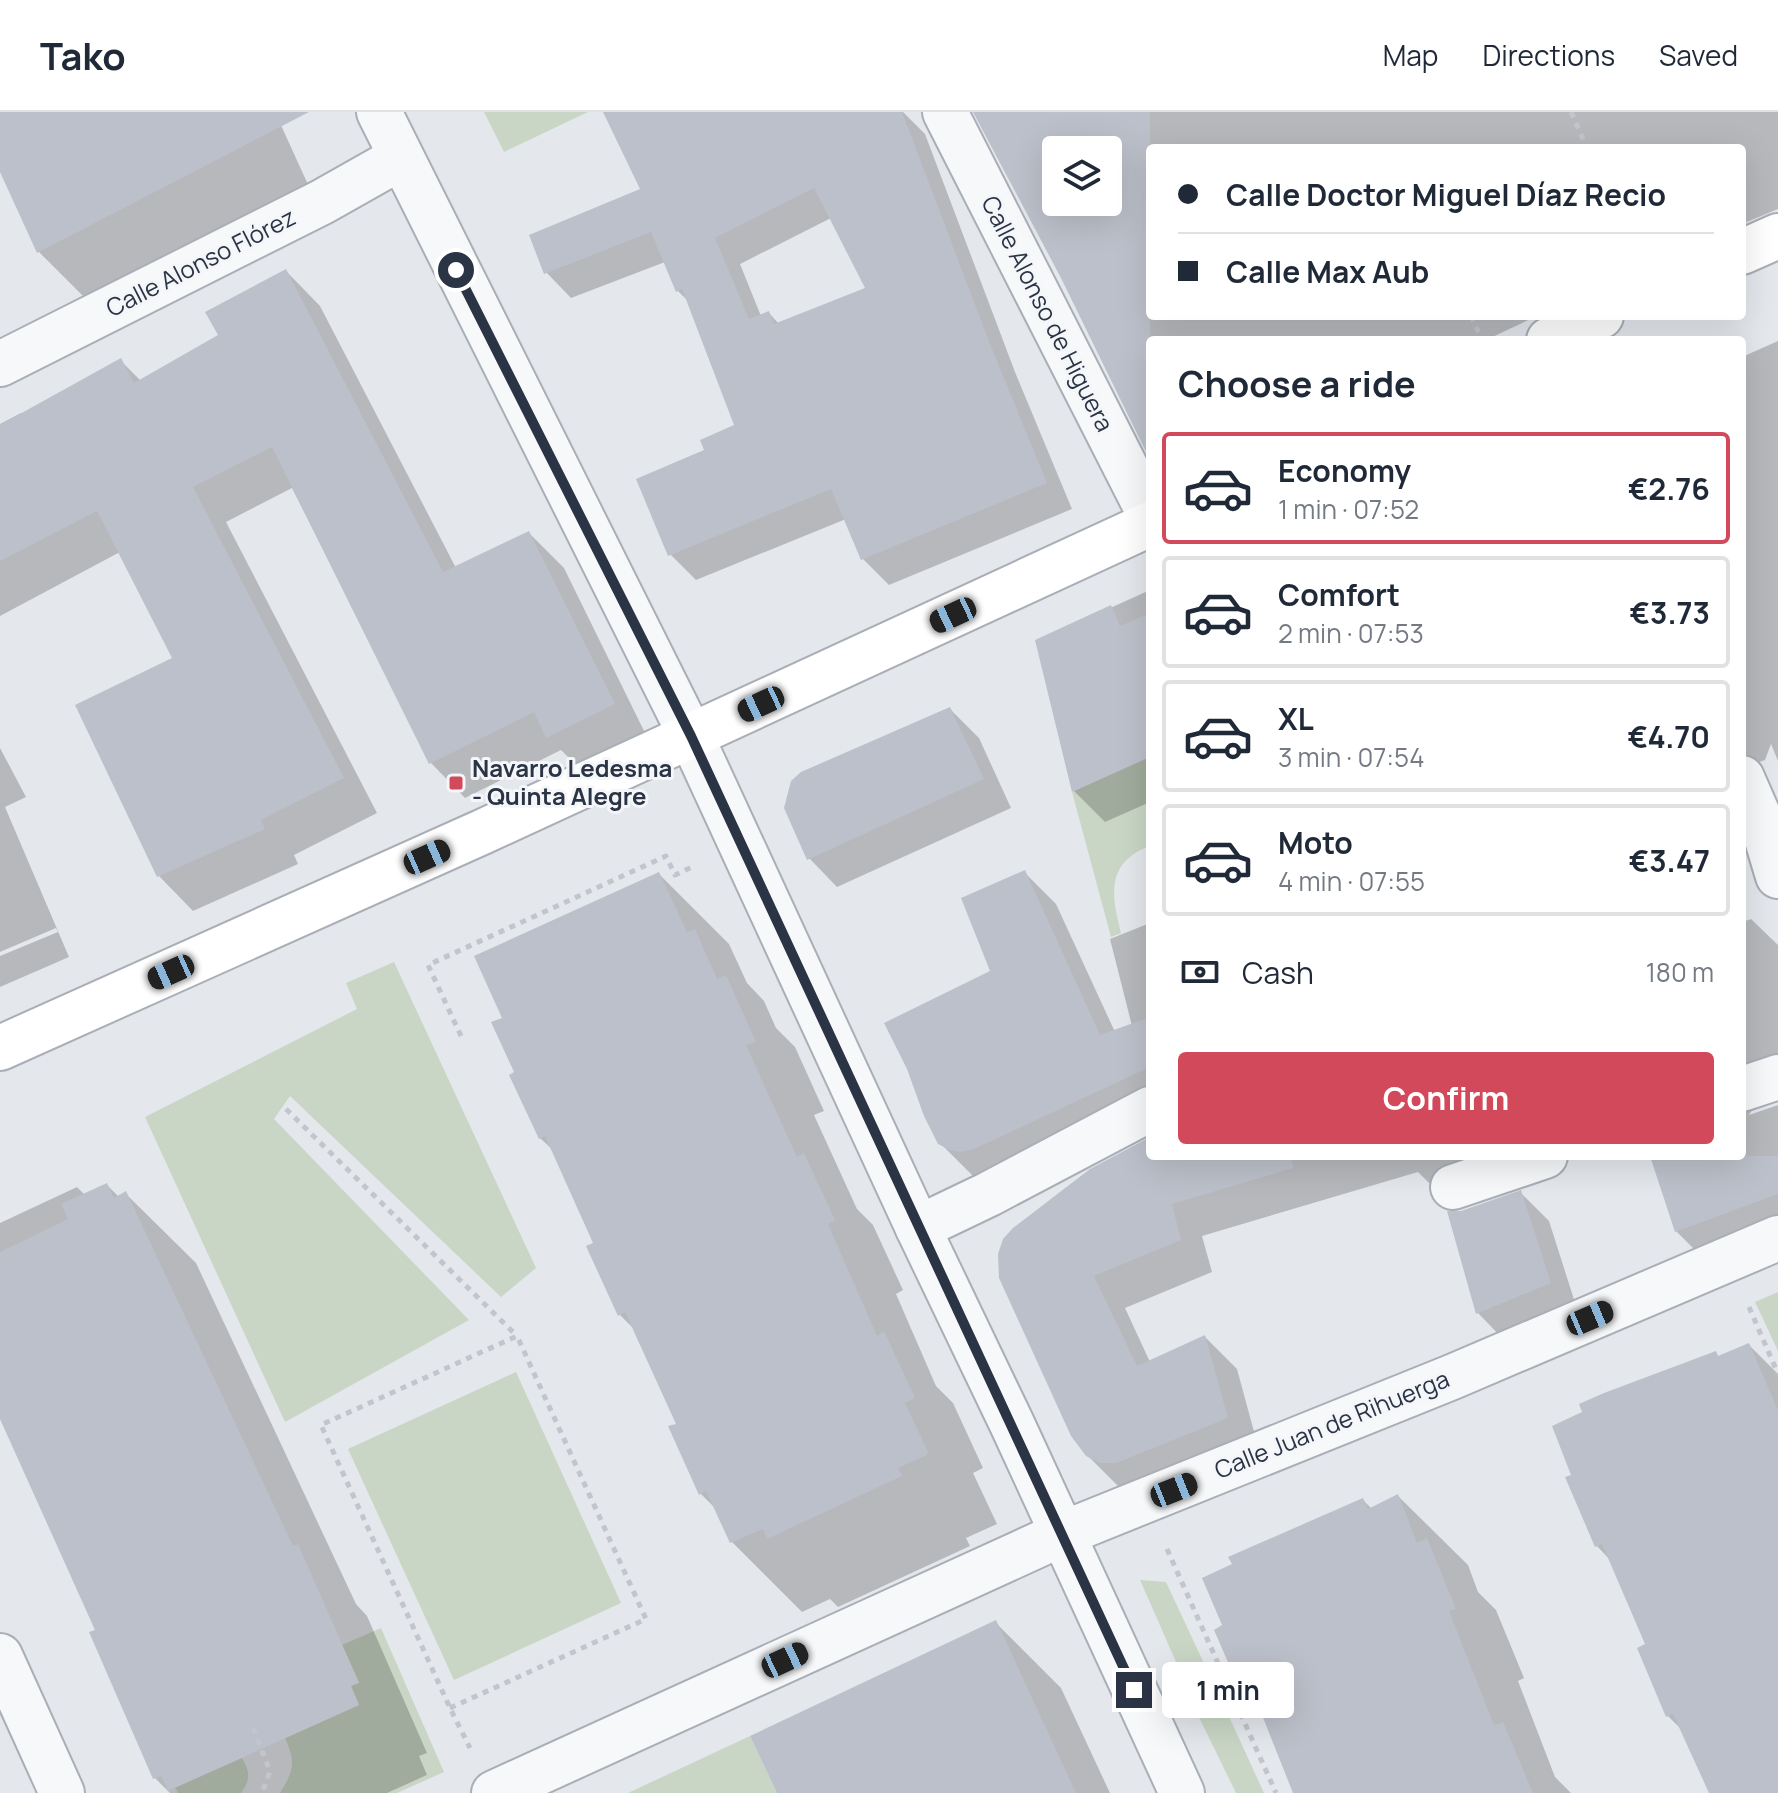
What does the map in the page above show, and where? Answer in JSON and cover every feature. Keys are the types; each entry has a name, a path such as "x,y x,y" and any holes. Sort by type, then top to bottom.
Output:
{"main road":[{"path":"1746,250 1778,236"},
{"path":"1558,336 1592,320"},
{"path":"0,1048 691,736 1146,526"}],"street":[{"path":"379,112 691,736 1182,1793"},
{"name":"Calle Alonso de Higuera","path":"945,112 1146,507"},
{"name":"Calle Alonso Flórez","path":"0,364 322,202 400,158"},
{"path":"1746,787 1763,826 1765,871"},
{"path":"1746,1088 1778,1077"},
{"path":"918,1228 1146,1111"},
{"path":"1453,1187 1533,1160"},
{"name":"Calle Juan de Rihuerga","path":"494,1793 1062,1534 1452,1377 1778,1238"},
{"path":"0,1656 62,1793"}],"path":[{"path":"1571,112 1585,144"},
{"path":"461,1036 428,965 666,856 675,875 740,844"},
{"path":"286,1109 517,1336 646,1619 450,1708"},
{"path":"1744,1295 1778,1374"},
{"path":"470,1750 321,1425 517,1336"},
{"path":"1146,1501 1276,1793"},
{"path":"253,1728 270,1771 262,1793"}],"green space":[{"path":"484,112 588,112 504,152"},
{"path":"1146,758 1146,848 1126,861 1115,881 1115,906 1121,933 1111,937 1072,792"},
{"path":"394,962 536,1268 501,1297 290,1096 274,1119 469,1320 285,1422 145,1117 357,1009 346,983"},
{"path":"1778,1292 1778,1351 1755,1302"},
{"path":"516,1372 621,1603 454,1680 348,1449"},
{"path":"1140,1580 1166,1582 1207,1670 1184,1680"},
{"path":"381,1628 444,1772 397,1793 280,1793 292,1766 285,1738 359,1705 351,1686 359,1682 342,1645"},
{"path":"1220,1697 1264,1793 1236,1793 1195,1709"},
{"path":"750,1736 777,1793 628,1793"},
{"path":"242,1758 248,1776 241,1793 178,1793 175,1787"}],"building":[{"path":"0,112 309,112 37,253 0,172"},
{"path":"603,112 902,112 990,344 1047,483 861,560 831,489 668,556 636,479 704,450 700,440 734,425 682,289 676,292 651,232 544,274 529,235 640,189","holes":["814,188 865,288 774,324 769,311 749,319 715,238"]},
{"path":"973,112 1150,112 1150,144 1146,144 1146,320 1150,320 1150,336 1146,336 1146,452 1061,278"},
{"path":"286,269 443,572 529,531 615,704 546,738 534,712 429,764 272,447 193,487 344,778 261,820 265,829 157,877 75,705 172,658 97,511 0,561 0,425 121,358 134,383 218,335 205,312"},
{"path":"1111,605 1120,626 1146,615 1146,759 1072,792 1035,640"},
{"path":"950,707 984,779 807,860 784,808 791,781 801,772"},
{"path":"1025,870 1100,1035 1146,1018 1146,1069 974,1149 960,1152 938,1144 884,1023 990,971 961,898"},
{"path":"659,872 687,932 695,929 717,979 726,975 756,1042 746,1045 797,1157 804,1153 835,1220 828,1224 877,1336 884,1331 915,1398 905,1403 929,1454 898,1468 902,1476 767,1539 763,1529 730,1543 706,1491 699,1495 668,1426 676,1424 625,1312 618,1316 586,1246 593,1243 545,1136 539,1139 509,1075 514,1072 491,1022 502,1018 474,956"},
{"path":"1146,1139 1146,1160 1292,1160 1293,1168 1172,1204 1181,1240 1094,1276 1137,1366 1205,1335 1228,1418 1116,1463 1100,1463 1086,1456 1071,1436 999,1278 998,1254 1003,1239 1090,1169"},
{"path":"1746,1156 1778,1156 1778,1194 1675,1232 1651,1160 1746,1160"},
{"path":"107,1183 114,1198 126,1191 293,1546 298,1544 359,1683 351,1686 359,1705 168,1791 161,1776 153,1779 89,1632 95,1630 0,1419 0,1252 68,1219 61,1204"},
{"path":"1521,1190 1551,1283 1476,1314 1447,1211 1461,1211"},
{"path":"1749,1343 1778,1410 1778,1793 1709,1793 1673,1714 1666,1717 1637,1648 1645,1644 1602,1544 1595,1547 1565,1477 1571,1475 1552,1426 1582,1412 1579,1404 1604,1393 1716,1351 1718,1356"},
{"path":"1398,1494 1417,1543 1427,1538 1456,1609 1449,1611 1494,1725 1503,1722 1533,1793 1293,1793 1260,1710 1252,1696 1244,1699 1214,1630 1222,1625 1202,1578 1232,1564 1228,1557 1363,1498 1368,1509"},
{"path":"996,1620 1076,1793 777,1793 750,1736"}],"place":[{"name":"Navarro Ledesma - Quinta Alegre","path":"456,783"}],"route":[{"path":"456,270 691,736 1134,1690"}]}
